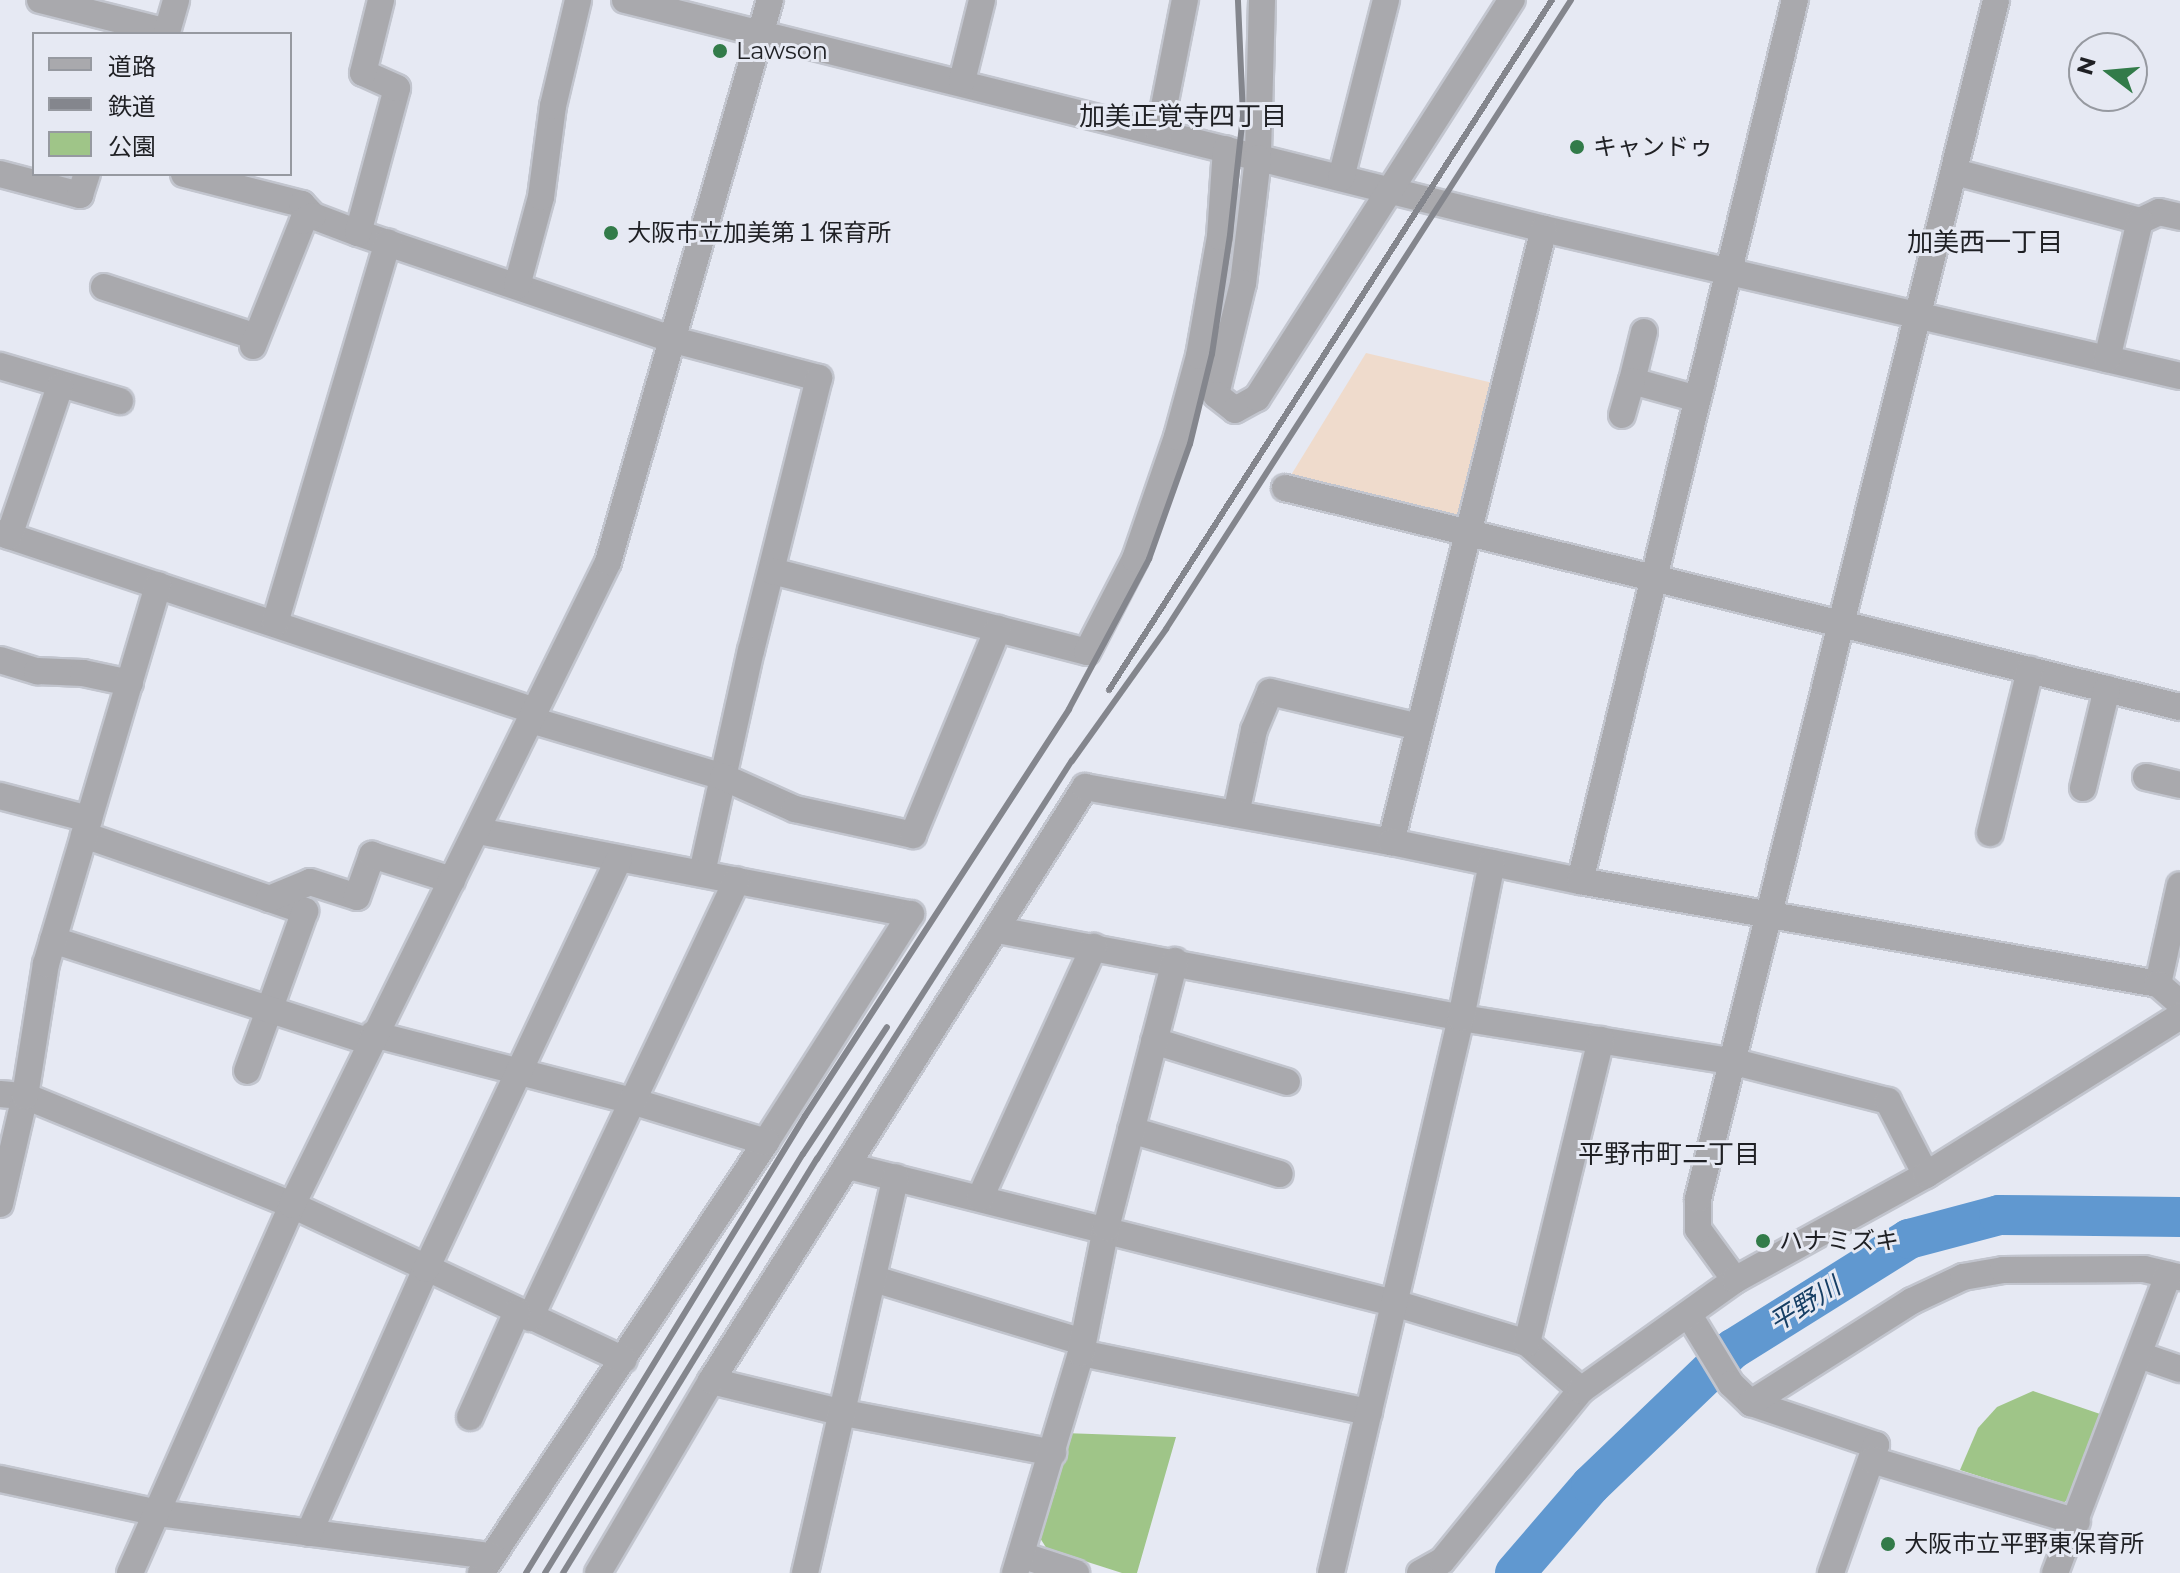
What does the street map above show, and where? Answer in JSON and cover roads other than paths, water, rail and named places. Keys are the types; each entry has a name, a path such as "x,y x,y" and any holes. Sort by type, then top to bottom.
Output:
{"street":[{"path":"40,0 167,32 176,0"},
{"path":"358,233 397,88 363,73 381,0"},
{"path":"517,286 541,197 553,106 578,0"},
{"path":"625,0 760,35 962,81 1544,229 2180,376"},
{"path":"130,1573 292,1205 608,562 770,0"},
{"path":"962,81 982,0"},
{"path":"1159,132 1185,0"},
{"path":"1262,0 1258,158 1243,283 1216,395 1235,410 1257,398 1512,0"},
{"path":"1341,178 1386,0"},
{"path":"1580,881 1795,0"},
{"path":"1735,1280 1698,1229 1698,1199 1772,914 1996,0"},
{"path":"772,571 1087,652 1135,559 1177,437 1199,356 1220,237 1226,149"},
{"path":"1955,172 2140,221 2159,212 2180,217"},
{"path":"0,174 80,195 86,176"},
{"path":"192,176 302,204 313,216 358,233 674,340 819,378 702,873"},
{"path":"104,287 255,341 303,221 313,216"},
{"path":"2107,359 2140,221"},
{"path":"1391,842 1544,229"},
{"path":"275,623 388,242"},
{"path":"1622,415 1644,332"},
{"path":"0,366 120,401"},
{"path":"1632,381 1698,399"},
{"path":"60,386 5,534 723,777 795,809 913,835 998,629"},
{"path":"1285,488 2180,707"},
{"path":"0,1204 12,1095 46,964 158,585"},
{"path":"0,660 37,671 83,673 130,683"},
{"path":"1990,833 2030,670"},
{"path":"2083,788 2107,689"},
{"path":"1236,814 1254,730 1270,692 1419,727"},
{"path":"2146,777 2180,785"},
{"path":"598,1573 711,1381 1085,787 1391,842 1580,881 2158,984 2180,1003"},
{"path":"0,796 305,911 247,1071"},
{"path":"0,1479 158,1513 309,1533 486,1565 624,1360 911,914 478,831"},
{"path":"269,899 310,882 357,897 372,855 452,880"},
{"path":"309,1533 426,1269 619,859"},
{"path":"1331,1573 1461,1018 1492,863"},
{"path":"470,1417 632,1101 737,880"},
{"path":"2158,984 2180,885"},
{"path":"997,930 1175,961 1461,1018 1735,1062 1888,1101 1926,1175"},
{"path":"53,940 268,1009 372,1038 632,1101 766,1142"},
{"path":"980,1198 1094,947"},
{"path":"1076,1573 1018,1564 1082,1347 1106,1228 1175,961"},
{"path":"1420,1573 1442,1561 1581,1390 1692,1321 1735,1280 1926,1175 2180,1016"},
{"path":"1527,1343 1601,1040"},
{"path":"1154,1041 1287,1082"},
{"path":"12,1095 292,1205 624,1360"},
{"path":"1131,1130 1280,1174"},
{"path":"848,1166 1106,1228 1394,1303 1527,1343 1581,1390"},
{"path":"805,1573 896,1177"},
{"path":"1751,1403 1912,1301 1963,1277 2018,1270 2144,1269 2176,1275 2139,1355 2055,1573"},
{"path":"874,1279 1082,1347 1369,1412"},
{"path":"1692,1321 1731,1384 1751,1403 1876,1445 1831,1573"},
{"path":"2139,1355 2180,1369"},
{"path":"711,1381 844,1413 1053,1453"},
{"path":"1872,1460 2077,1522"}],"waterway":[{"name":"平野川","path":"1515,1573 1591,1485 1733,1349 1909,1239 1999,1215 2180,1217"}],"railway":[{"path":"526,1573 805,1116 1069,709 1149,559 1190,444 1212,354 1230,235 1243,116 1238,0"},
{"path":"1109,690 1552,0"},
{"path":"563,1573 817,1159 1072,761 1166,629 1571,0"},
{"path":"545,1573 803,1154 887,1027"}],"place":[{"name":"Lawson","path":"720,51"},
{"name":"キャンドゥ","path":"1577,147"},
{"name":"大阪市立加美第１保育所","path":"611,233"},
{"name":"ハナミズキ","path":"1763,1241"},
{"name":"大阪市立平野東保育所","path":"1888,1544"}],"district":[{"name":"加美正覚寺四丁目","path":"1183,117"},
{"name":"加美西一丁目","path":"1985,243"},
{"name":"平野市町二丁目","path":"1669,1155"}]}
